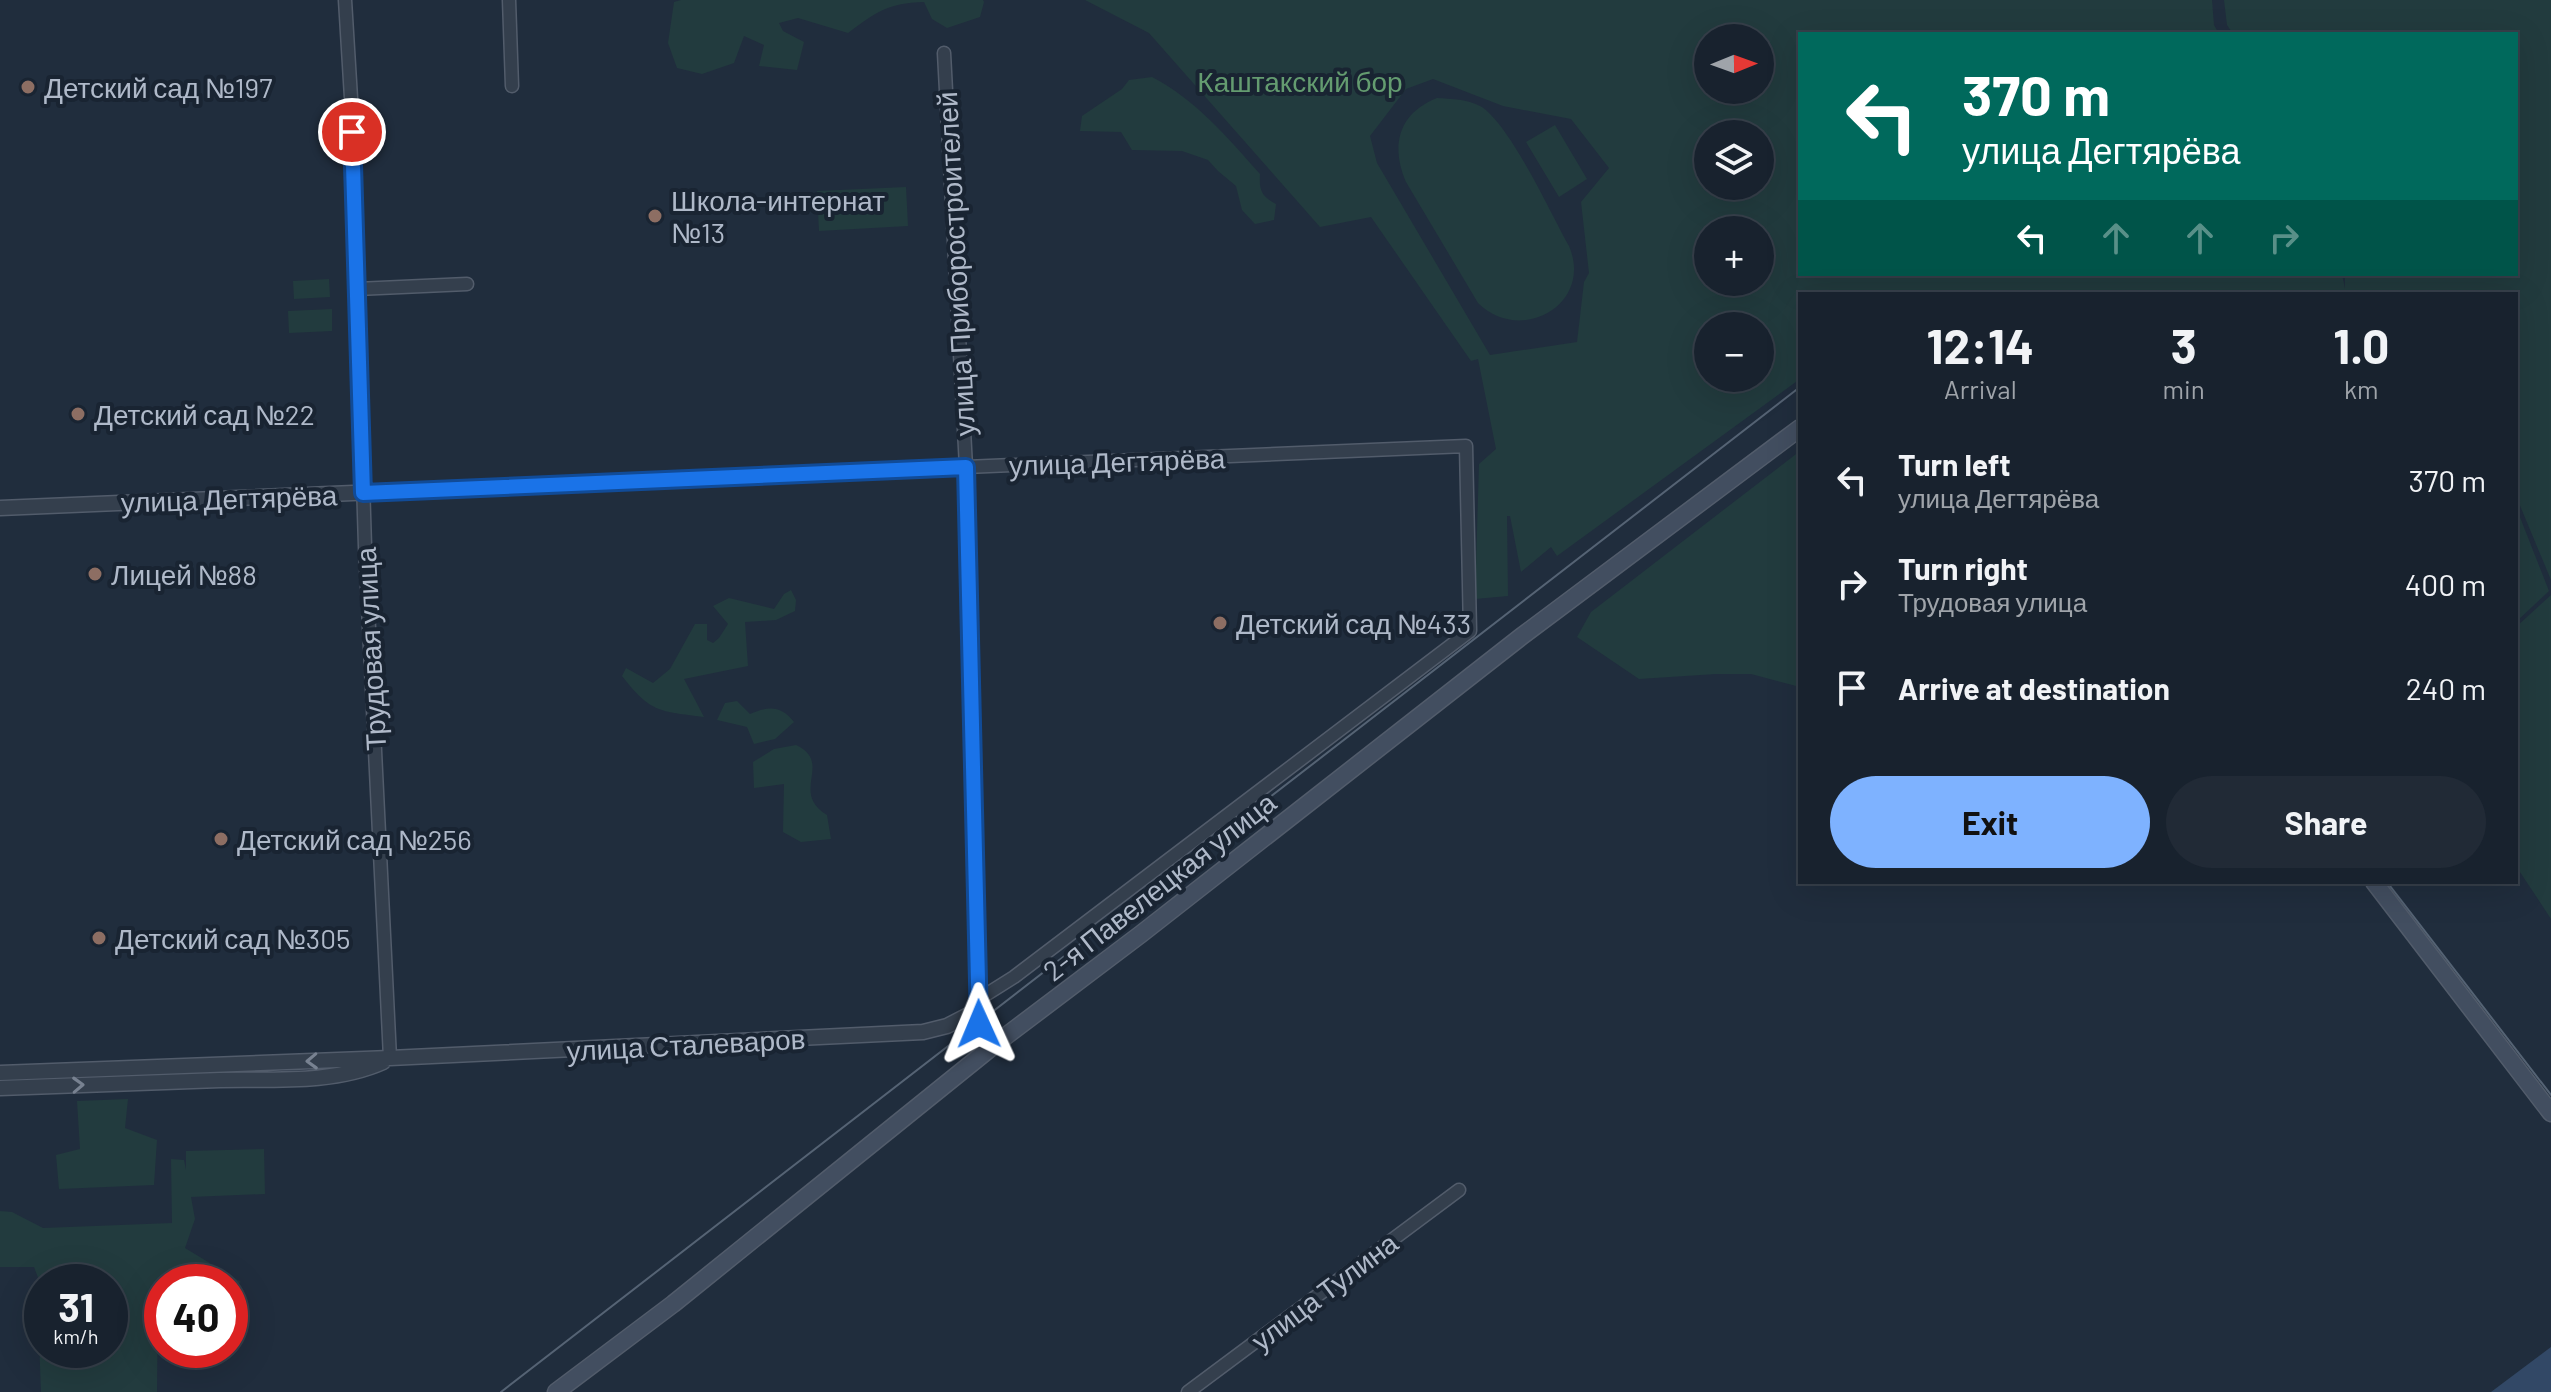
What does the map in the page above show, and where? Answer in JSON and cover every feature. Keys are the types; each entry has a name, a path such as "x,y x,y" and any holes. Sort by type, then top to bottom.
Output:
{"main road":[{"name":"2-я Павелецкая улица","path":"556,1392 673,1304 998,1042 1522,636 1798,429"},
{"path":"2376,884 2551,1113"}],"street":[{"name":"Трудовая улица","path":"345,0 363,493 390,1058"},
{"path":"509,0 512,86"},
{"name":"улица Приборостроителей","path":"944,53 966,467 978,1005"},
{"path":"357,289 467,284"},
{"name":"улица Дегтярёва","path":"0,508 1466,446 1470,631 978,1005"},
{"path":"978,1005 979,1024 998,1042"},
{"name":"улица Сталеваров","path":"0,1073 923,1032 947,1026 978,1005"},
{"name":"улица Сталеваров","path":"0,1088 343,1074 367,1069 390,1058"},
{"name":"улица Тулина","path":"1188,1392 1459,1190"}],"green space":[{"path":"681,0 984,2 980,17 947,28 932,19 924,2 901,4 883,10 848,33 798,18 779,23 783,31 804,42 797,70 759,66 764,45 744,36 734,63 702,74 677,68 668,43 674,2"},
{"name":"Каштакский бор","path":"1085,0 2212,0 2214,25 2218,32 1798,32 1798,276 2342,276 2345,289 2345,276 2518,276 2518,32 2232,32 2227,25 2224,0 2551,0 2551,580 2518,501 2518,292 1798,292 1798,380 1557,556 1551,547 1521,572 1510,516 1507,516 1508,596 1475,599 1479,464 1496,449 1478,359 1471,361 1371,217 1320,227 1149,33","holes":["1433,79 1503,106 1571,119 1609,168 1581,202 1589,273 1584,282 1577,342 1490,355 1377,163 1370,136 1406,89"]},
{"path":"1152,77 1197,108 1260,174 1262,192 1276,204 1274,220 1255,224 1242,210 1236,186 1208,160 1182,151 1132,150 1121,132 1080,131 1082,116 1122,89 1129,80"},
{"path":"1437,98 1470,102 1491,115 1504,130 1541,192 1569,246 1574,267 1571,286 1562,301 1549,312 1532,319 1513,320 1495,315 1478,303 1406,182 1399,155 1401,132 1414,112"},
{"path":"1555,125 1587,179 1559,197 1526,142"},
{"path":"906,187 908,226 819,231 817,191"},
{"path":"329,279 330,297 294,299 293,281"},
{"path":"332,309 332,331 289,333 288,311"},
{"path":"1798,453 1798,686 1751,674 1639,679 1577,637 1591,612"},
{"path":"2518,512 2549,591 2518,620"},
{"path":"791,590 796,600 795,611 776,620 745,622 748,666 684,679 704,717 666,711 649,704 622,676 626,668 653,683 670,669 695,624 707,624 707,640 713,643 728,624 713,606 729,598 774,609 784,594"},
{"path":"2551,595 2551,919 2518,869 2518,625"},
{"path":"737,701 750,714 774,709 784,712 794,722 775,739 754,744 747,727 717,720 725,703"},
{"path":"796,745 807,752 812,760 811,797 827,815 831,839 801,842 783,832 784,784 754,788 753,762 774,749"},
{"path":"128,1099 125,1128 157,1140 154,1185 59,1189 56,1155 80,1149 77,1101"},
{"path":"264,1149 265,1194 191,1197 195,1219 185,1248 211,1264 144,1264 144,1368 157,1368 157,1392 41,1392 40,1368 128,1368 128,1264 24,1264 24,1267 0,1267 0,1211 12,1212 43,1228 172,1223 171,1159 184,1160 186,1170 186,1151"}],"water":[{"path":"2551,1347 2551,1392 2491,1392"}],"tram line":[{"path":"501,1392 1798,389"},
{"path":"2389,884 2551,1095"}],"place":[{"name":"Детский сад №197","path":"28,87"},
{"name":"Школа-интернат №13","path":"655,216"},
{"name":"Детский сад №22","path":"78,414"},
{"name":"Лицей №88","path":"95,574"},
{"name":"Детский сад №433","path":"1220,623"},
{"name":"Детский сад №256","path":"221,839"},
{"name":"Детский сад №305","path":"99,938"}],"route":[{"path":"352,132 363,493 966,467 979,1024"}]}
